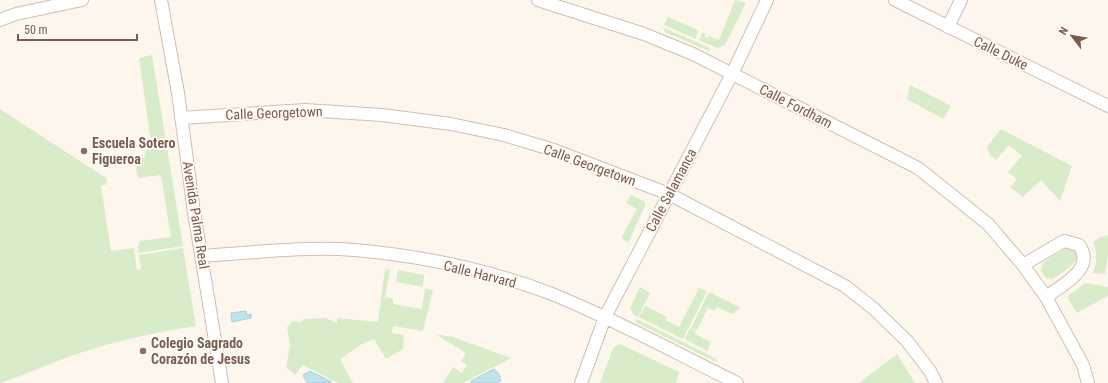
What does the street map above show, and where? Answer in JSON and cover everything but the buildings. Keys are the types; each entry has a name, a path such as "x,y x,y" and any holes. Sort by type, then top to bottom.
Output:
{"street":[{"path":"0,20 16,14 82,0"},
{"name":"Avenida Palma Real","path":"160,0 181,118 201,256 222,383"},
{"name":"Calle Fordham","path":"538,0 644,34 693,54 918,168 988,224 1023,265 1046,297 1083,365 1088,383"},
{"name":"Calle Salamanca","path":"581,383 605,318 732,74 767,0"},
{"name":"Calle Duke","path":"895,0 948,27 1106,101"},
{"path":"948,27 961,0"},
{"name":"Calle Georgetown","path":"181,118 305,110 382,114 451,124 504,135 554,150 669,194 845,286 874,309 907,341 930,371 936,383"},
{"path":"1023,265 1064,241 1079,245 1084,256 1083,265 1079,272 1046,297"},
{"name":"Calle Harvard","path":"201,256 298,250 354,250 401,256 463,267 513,281 551,294 605,318 737,383"}],"green space":[{"path":"735,0 746,3 725,45 717,48 699,40 702,33 705,33 705,37 707,38 709,36 719,40"},
{"path":"668,17 698,30 696,39 664,25"},
{"path":"664,28 710,48 709,51 665,32"},
{"path":"152,55 183,246 139,253 138,247 140,241 171,237 161,175 138,178 134,159 145,157 146,150 152,149 139,58"},
{"path":"910,85 951,106 943,119 907,99"},
{"path":"0,109 106,178 107,184 101,186 111,251 134,248 137,270 141,269 139,255 183,248 196,326 115,342 68,357 0,383"},
{"path":"1001,129 1072,166 1060,201 1041,180 1023,197 1010,187 1017,179 1008,172 1022,156 1009,145 996,160 990,155 987,147"},
{"path":"631,195 645,202 645,206 628,243 621,238 637,209 626,203"},
{"path":"1108,235 1108,256 1105,274 1093,273 1096,250 1093,242 1102,236"},
{"path":"1066,248 1071,248 1076,252 1077,257 1075,261 1068,269 1053,279 1046,278 1041,271 1043,263"},
{"path":"385,269 390,270 385,297 393,299 393,304 422,309 425,289 433,290 423,331 393,326 392,333 404,335 403,349 386,359 374,339 362,344 340,359 353,383 338,383 303,365 295,375 286,367 290,346 287,327 293,321 301,322 305,319 325,318 337,323 337,318 378,322"},
{"path":"398,270 424,275 423,287 396,282"},
{"path":"1085,283 1108,287 1108,296 1077,313 1068,299 1068,296"},
{"path":"640,287 650,293 638,317 634,315 630,308"},
{"path":"699,288 707,291 683,339 639,317 645,306 667,317 665,320 679,327"},
{"path":"709,292 741,308 732,314 717,307 714,311 708,308 697,330 691,328"},
{"path":"637,319 717,359 716,362 635,322"},
{"path":"690,328 696,331 695,334 711,342 707,351 685,339"},
{"path":"435,334 453,337 511,358 463,383 443,383 453,367 462,373 467,365 461,361 466,353"},
{"path":"620,344 679,372 676,383 600,383 613,348"},
{"path":"897,354 915,383 859,383"}],"water":[{"path":"246,311 247,315 251,314 251,318 232,322 231,313"},
{"path":"494,369 499,374 501,381 496,383 472,383 471,381"},
{"path":"310,371 332,382 307,383 303,375"}],"place":[{"name":"Escuela Sotero Figueroa","path":"84,151"},
{"name":"Colegio Sagrado Corazón de Jesus","path":"143,351"}]}
